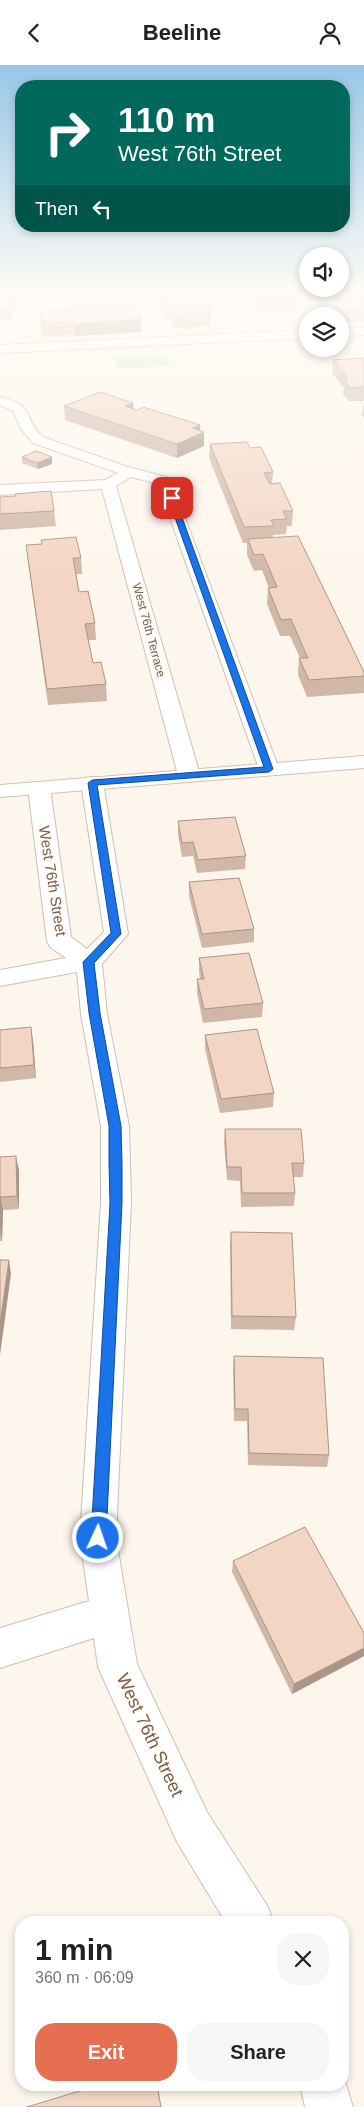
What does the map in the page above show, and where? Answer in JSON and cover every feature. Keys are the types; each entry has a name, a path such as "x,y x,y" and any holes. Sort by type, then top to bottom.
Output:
{"street":[{"path":"0,401 19,408 24,413 31,435 38,440 132,472 165,481 269,769"},
{"path":"0,490 108,484 132,472"},
{"name":"West 76th Terrace","path":"108,484 189,775"},
{"path":"0,791 364,762"},
{"path":"0,978 89,962 116,934 92,783"},
{"name":"West 76th Street","path":"39,787 58,941 89,962 94,1013 115,1126 116,1203 98,1538 118,1667 192,1827 248,1916"},
{"path":"0,1648 110,1614"},
{"path":"325,2091 329,2107"}],"building":[{"path":"100,392 133,403 125,406 137,410 143,407 200,425 193,428 204,432 177,444 64,406"},
{"path":"247,442 250,448 261,447 273,472 264,473 270,484 280,483 293,511 283,511 287,519 271,520 274,526 244,527 210,444"},
{"path":"36,451 52,457 37,463 22,457"},
{"path":"51,491 54,511 0,514 0,497"},
{"path":"298,536 364,672 364,676 309,680 299,658 308,658 291,619 281,620 268,588 277,587 263,554 254,555 248,539"},
{"path":"76,537 81,558 73,558 79,592 88,591 95,623 85,624 93,663 101,662 106,684 47,689 26,545 42,544 41,540"},
{"path":"235,817 246,856 198,860 193,842 182,843 178,821"},
{"path":"239,878 254,929 202,934 189,882"},
{"path":"249,953 263,1003 204,1009 197,979 204,979 199,958"},
{"path":"31,1027 34,1065 0,1068 0,1030"},
{"path":"257,1029 274,1093 221,1099 205,1035"},
{"path":"225,1129 301,1129 304,1163 292,1163 295,1193 242,1193 241,1167 227,1167"},
{"path":"16,1156 17,1196 0,1197 0,1157"},
{"path":"231,1232 292,1233 296,1317 232,1316"},
{"path":"0,1260 9,1260 0,1324"},
{"path":"234,1356 323,1358 329,1455 249,1453 248,1409 235,1409"},
{"path":"305,1527 364,1633 364,1648 294,1684 233,1561"},
{"path":"79,2091 158,2091 161,2107 27,2107"}],"route":[{"path":"98,1538 116,1203 116,1164 115,1126 94,1013 89,962 116,934 92,783 269,769 172,498"}]}
